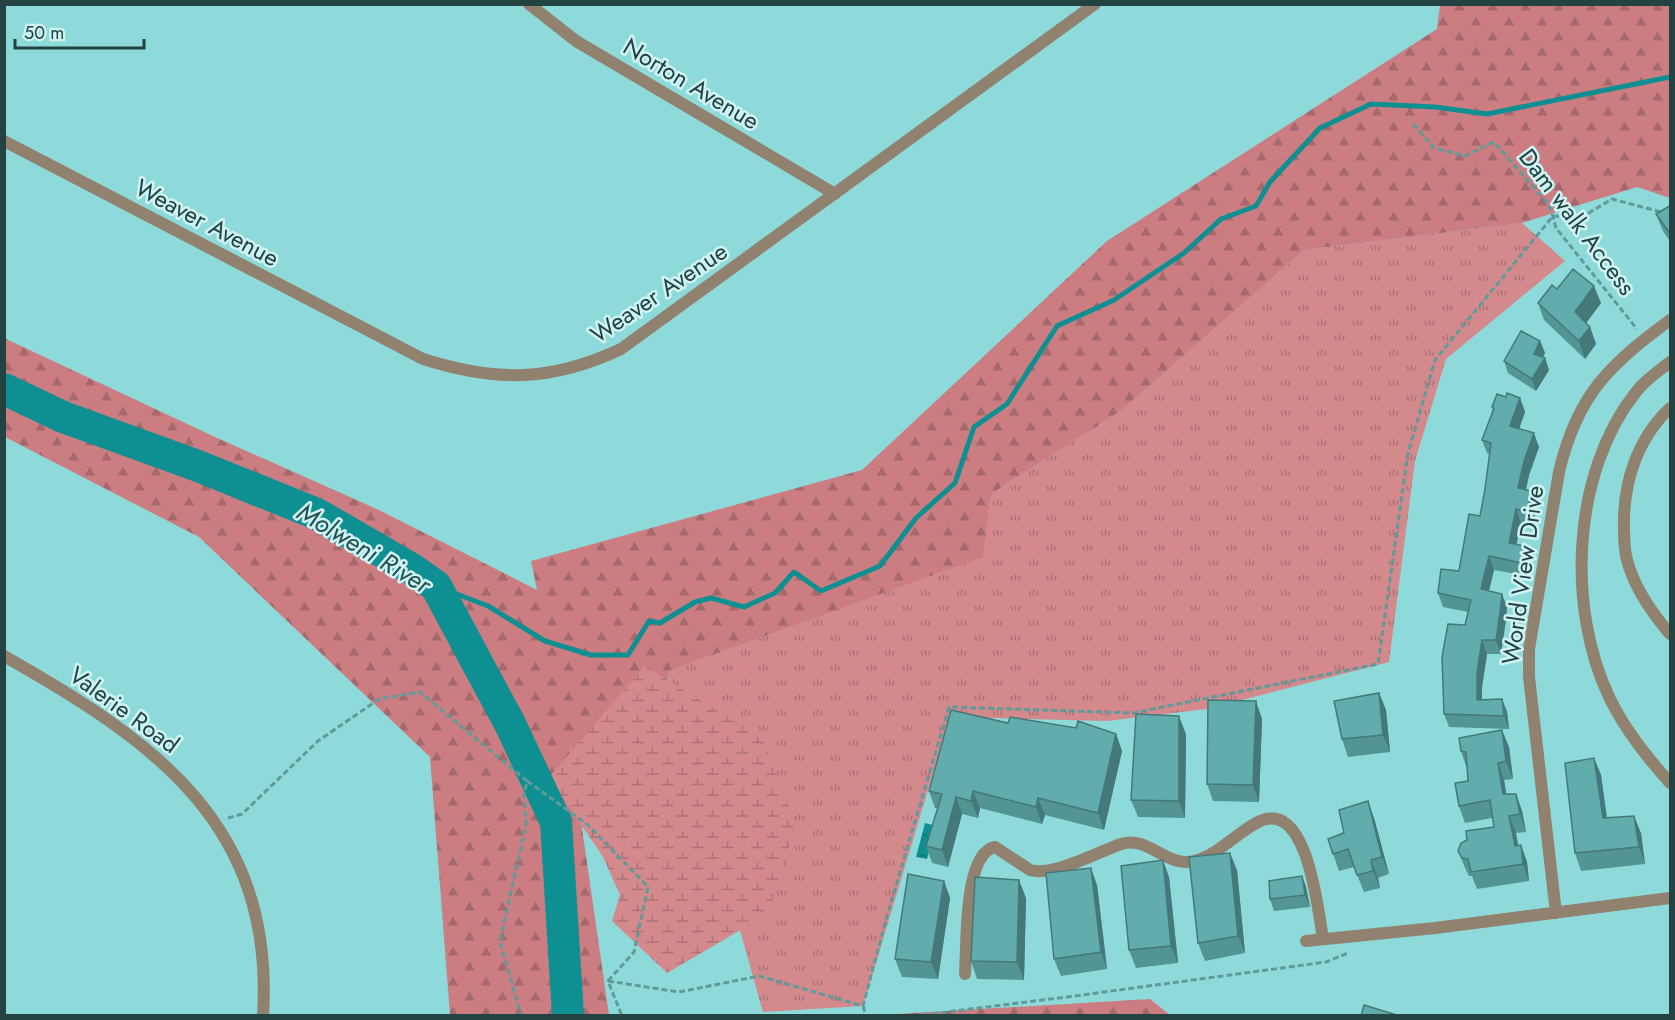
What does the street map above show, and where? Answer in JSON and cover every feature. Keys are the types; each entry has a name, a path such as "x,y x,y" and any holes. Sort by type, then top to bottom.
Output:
{"street":[{"name":"Norton Avenue","path":"529,4 576,41 835,194"},
{"name":"Weaver Avenue","path":"4,141 423,359 456,369 490,375 526,376 555,372 600,359 621,350 1095,4"},
{"name":"World View Drive","path":"1556,913 1529,678 1529,650 1559,472 1566,443 1578,415 1593,391 1612,368 1637,345 1671,321"},
{"path":"1671,362 1637,390 1620,414 1603,448 1588,496 1582,555 1583,588 1597,665 1610,697 1639,746 1671,783"},
{"path":"1671,408 1654,427 1634,460 1628,477 1623,513 1624,546 1632,575 1655,617 1671,634"},
{"name":"Valerie Road","path":"4,656 81,702 131,736 169,767 211,816 237,860 252,897 264,963 263,1016"},
{"path":"965,975 968,905 975,869 979,858 988,849 995,847 1030,870 1037,872 1054,870 1125,843 1141,843 1170,858 1191,862 1213,852 1249,827 1270,819 1285,823 1301,842 1311,876 1323,939"},
{"path":"1306,940 1671,898"}],"path":[{"name":"Dam walk Access","path":"1413,124 1434,148 1465,156 1494,142 1550,207 1556,228 1639,331 1637,345"},
{"path":"866,1016 863,1006 887,916 949,707 1133,713 1378,664 1408,453 1435,360 1553,216 1582,218 1612,199 1661,212"},
{"path":"211,816 229,818 243,814 318,741 379,699 420,692 527,781 588,825 648,887 634,952 608,981"},
{"path":"521,1016 500,941 526,824 524,796 527,781"},
{"path":"914,1016 1326,962 1352,951 1348,936"},
{"path":"608,981 679,992 759,975 863,1006"},
{"path":"608,981 622,1016"}],"green space":[{"path":"1440,5 1670,5 1670,198 1637,187 1522,223 1304,250 1121,411 991,494 983,557 668,671 680,830 588,825 570,745 609,1015 450,1015 430,757 199,537 5,437 4,338 215,437 379,510 537,590 531,561 862,470 1107,241 1437,29"},
{"path":"1522,223 1565,261 1446,359 1415,461 1389,662 1207,709 1107,721 950,717 863,1006 763,1012 667,671 982,557 991,494 1121,411 1304,250"},
{"path":"645,666 763,739 796,826 768,914 667,973 612,921 620,895 603,857 549,777"},
{"path":"1150,999 1170,1015 879,1015"}],"water":[{"path":"925,823 936,826 927,859 916,857"}],"building":[{"path":"1671,205 1671,235 1656,214"},
{"path":"1573,269 1594,286 1575,312 1590,327 1579,341 1538,303 1552,285 1557,289"},
{"path":"1521,331 1540,341 1534,354 1545,358 1532,379 1504,361"},
{"path":"1507,393 1520,398 1510,426 1534,433 1518,488 1531,491 1528,512 1516,509 1509,543 1525,546 1522,563 1489,556 1481,589 1502,594 1501,605 1496,640 1482,640 1477,673 1477,700 1502,699 1504,716 1444,714 1442,657 1448,624 1465,625 1471,600 1438,593 1441,569 1459,571 1469,514 1480,516 1491,443 1482,440 1497,394 1506,397"},
{"path":"1379,693 1383,735 1342,739 1334,701"},
{"path":"1208,700 1256,701 1253,785 1207,784"},
{"path":"951,710 1008,723 1010,717 1076,728 1078,721 1116,734 1098,813 1038,798 1036,807 973,791 971,801 956,797 942,850 926,846 942,794 929,791"},
{"path":"1136,714 1179,716 1179,801 1131,800"},
{"path":"1502,730 1506,761 1498,763 1503,794 1516,794 1520,814 1509,816 1515,846 1521,845 1523,864 1471,872 1468,859 1462,858 1458,851 1461,843 1467,840 1466,831 1494,827 1490,800 1459,806 1455,783 1468,781 1466,752 1461,751 1459,738"},
{"path":"1594,758 1603,818 1634,816 1639,847 1575,853 1565,763"},
{"path":"1368,801 1382,857 1371,860 1373,871 1357,875 1348,849 1333,854 1328,839 1344,833 1339,810"},
{"path":"1230,853 1238,936 1198,943 1189,857"},
{"path":"1163,860 1171,946 1129,950 1121,866"},
{"path":"1091,868 1101,952 1054,959 1046,873"},
{"path":"908,874 944,881 931,962 895,959"},
{"path":"1302,876 1305,895 1270,899 1269,881"},
{"path":"975,877 1019,880 1017,962 971,961"},
{"path":"1364,1005 1400,1016 1361,1016"}],"waterway":[{"path":"436,586 488,606 545,641 591,655 628,655 649,621 660,623 695,602 711,598 744,607 775,593 794,572 821,591 880,566 916,518 955,483 974,427 1007,404 1057,326 1114,300 1184,253 1221,219 1256,206 1270,182 1320,128 1371,104 1435,107 1487,114 1670,77"},
{"name":"Molweni River","path":"4,389 63,417 198,466 317,514 412,569 436,586 511,726 556,822 568,1016"}]}
